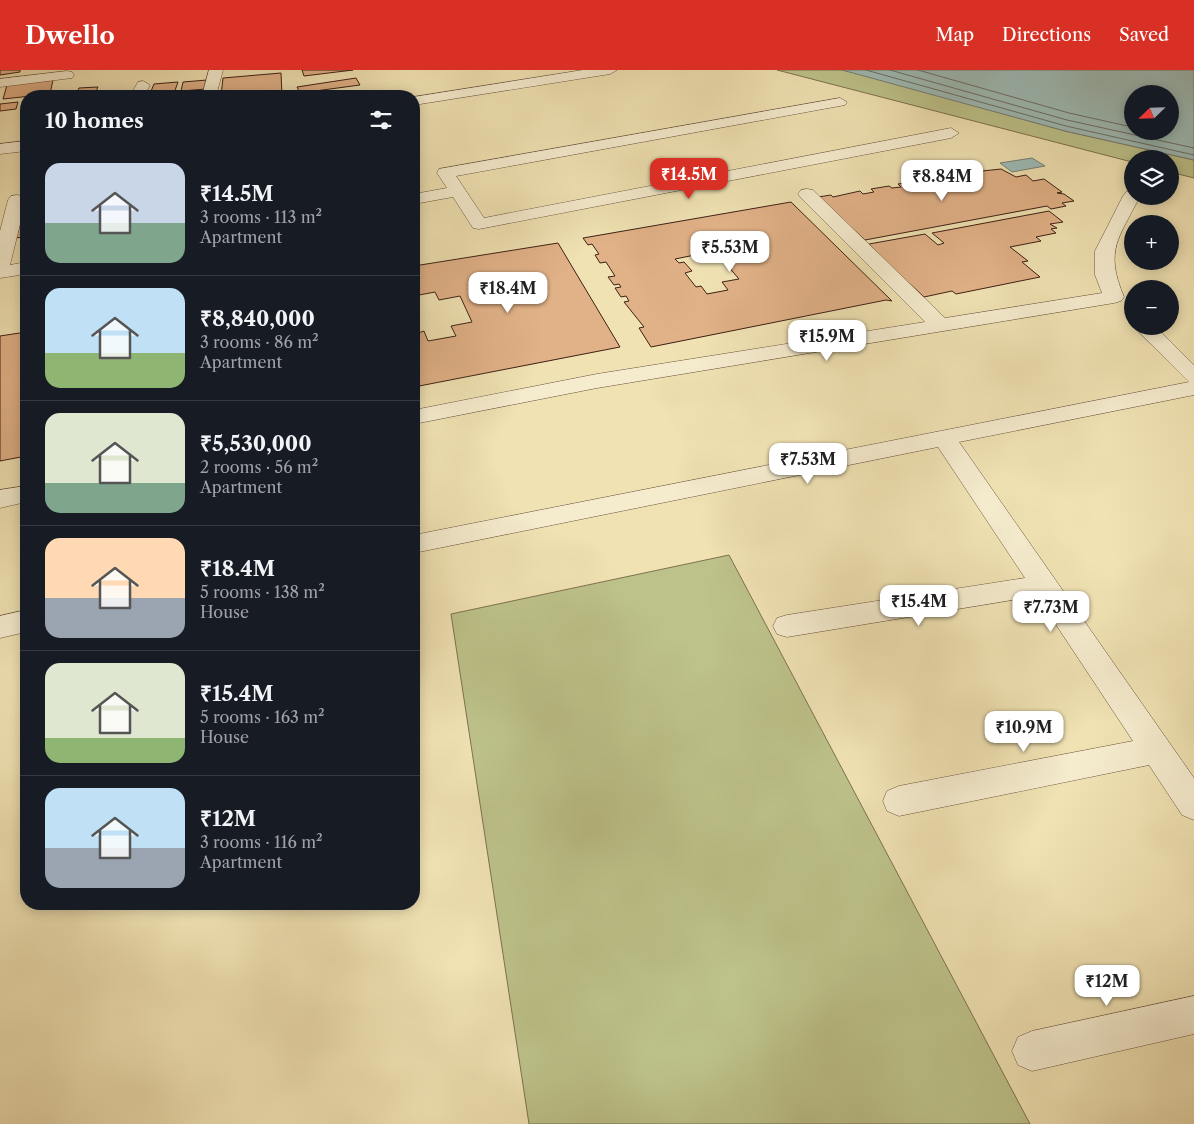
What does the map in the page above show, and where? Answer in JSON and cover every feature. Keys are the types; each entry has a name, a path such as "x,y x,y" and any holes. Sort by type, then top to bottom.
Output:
{"street":[{"path":"211,90 216,70"},
{"path":"420,101 610,70"},
{"path":"0,83 67,72 61,89"},
{"path":"840,102 445,173 479,224 951,133"},
{"path":"0,149 20,147"},
{"path":"420,198 458,191"},
{"path":"807,194 940,325"},
{"path":"0,266 17,200"},
{"path":"420,416 597,381 940,325 1120,303 1105,274 1104,250 1127,205"},
{"path":"0,272 20,269"},
{"path":"1152,335 1194,377"},
{"path":"420,543 1194,388"},
{"path":"944,438 1194,805"},
{"path":"0,499 20,495"},
{"path":"787,626 1044,585"},
{"path":"0,627 20,623"},
{"path":"899,801 1157,750"},
{"path":"1032,1051 1194,1015"}],"green space":[{"path":"777,70 842,70 867,75 1065,131 1150,150 1124,150 1124,160"},
{"path":"1179,157 1194,160 1194,178 1179,174"},
{"path":"729,555 1030,1124 529,1124 451,614"}],"water":[{"path":"842,70 1194,70 1194,160 1179,157 1179,150 1150,150 1065,131"},
{"path":"1032,158 1045,166 1012,172 1000,163"}],"building":[{"path":"0,70 20,70 20,72 0,75"},
{"path":"302,70 353,70 304,76"},
{"path":"281,73 282,90 222,90 223,78"},
{"path":"356,78 360,85 322,90 298,90 297,87"},
{"path":"53,80 51,90 20,90 20,97 3,99 7,85"},
{"path":"207,80 206,89 181,90 183,82"},
{"path":"178,82 175,90 152,90 154,84"},
{"path":"98,87 97,90 78,90 79,88"},
{"path":"18,102 16,109 0,111 0,104"},
{"path":"1001,169 1016,177 1026,175 1033,181 1044,179 1062,192 1057,193 1064,194 1074,201 1062,203 1066,206 1051,209 1047,206 865,240 818,197 831,195 833,197 860,191 863,194 874,192 871,189 889,186 892,188 901,187 898,184 924,180 928,183 937,181 935,179 967,176 963,173"},
{"path":"791,202 892,301 886,300 651,347 639,328 644,327 624,302 629,301 626,296 621,297 615,288 621,287 619,284 614,285 608,277 615,276 606,262 600,263 595,255 599,254 592,244 588,245 583,238","holes":["715,251 739,279 722,282 728,290 707,294 701,286 696,287 685,273 692,271 684,262 679,263 675,259"]},
{"path":"1049,211 1063,222 1050,224 1057,228 1051,229 1056,233 1036,237 1041,241 1010,247 1028,261 1022,262 1040,277 956,294 952,291 924,297 909,283 904,284 875,256 880,255 869,244 925,234 938,245 944,243 932,233"},
{"path":"20,227 20,238 14,238 16,228"},
{"path":"558,243 620,347 420,386 420,332 424,331 428,341 456,336 451,326 472,322 460,296 439,300 435,292 420,295 420,265"},
{"path":"20,333 20,457 0,461 0,336"}]}
